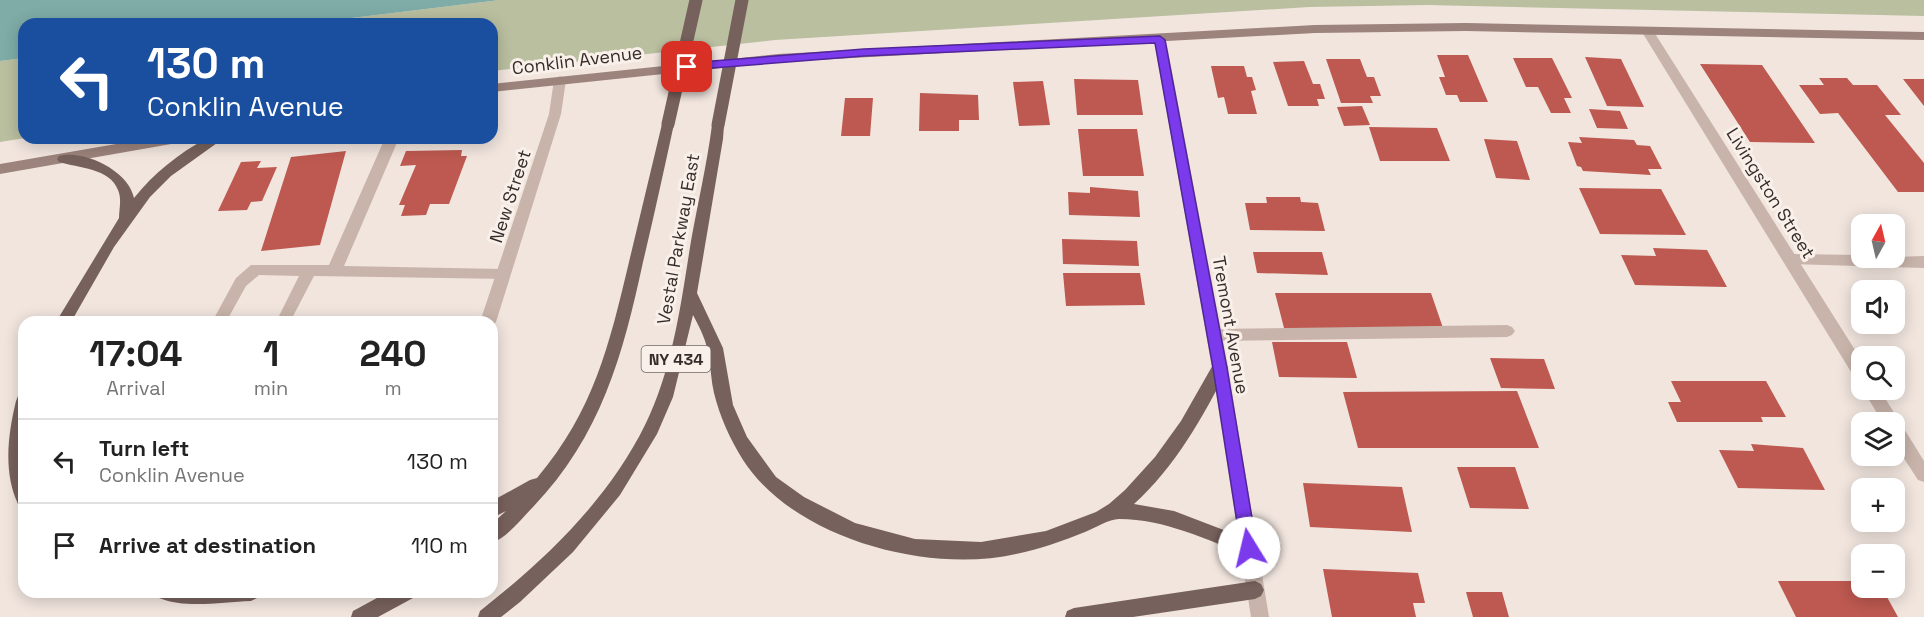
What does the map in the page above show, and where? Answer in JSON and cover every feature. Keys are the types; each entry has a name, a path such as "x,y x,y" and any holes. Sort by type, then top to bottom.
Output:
{"main road":[{"name":"Vestal Parkway East","path":"498,529 520,509 584,426 602,385 622,326 696,0"},
{"name":"Vestal Parkway East","path":"487,617 554,560 599,507 640,449 664,397 677,356 690,293 742,0"},
{"name":"Conklin Avenue","path":"498,87 843,54 1399,27 1924,36"},
{"path":"0,169 145,144"},
{"path":"67,316 124,219 140,198 168,170 208,144"},
{"path":"64,159 100,167 120,182 128,201 124,219"},
{"path":"690,293 717,355 721,389 734,429 767,479 804,507 857,534 925,550 986,552 1049,538 1113,512 1140,487 1162,460 1205,397 1220,368"},
{"path":"18,441 18,464"},
{"path":"498,507 543,481"},
{"path":"1113,512 1150,513 1174,519 1249,548"},
{"path":"1074,617 1255,590"},
{"path":"360,617 396,598"}],"street":[{"name":"Livingston Street","path":"1648,32 1851,357"},
{"name":"Tremont Avenue","path":"1160,40 1220,368 1260,617"},
{"name":"New Street","path":"490,316 555,114 560,80"},
{"path":"334,271 389,144"},
{"path":"1790,260 1924,262"},
{"path":"222,316 241,282 256,269 503,275"},
{"path":"287,316 309,271"},
{"path":"1214,335 1507,331"},
{"path":"1905,445 1924,475"}],"green space":[{"path":"500,0 1924,0 1924,16 1427,5 1309,7 775,40 498,70 498,18 352,18"},
{"path":"18,59 18,139 0,142 0,61"}],"water":[{"path":"0,0 500,0 352,18 18,18 18,59 0,61"}],"building":[{"path":"1437,55 1468,55 1488,102 1460,102 1457,95 1446,95 1439,77 1445,77"},
{"path":"1585,57 1621,59 1644,107 1607,106"},
{"path":"1513,58 1552,58 1572,98 1564,98 1571,113 1551,113 1538,87 1526,87"},
{"path":"1326,59 1360,59 1367,77 1374,77 1381,96 1370,96 1373,103 1341,103"},
{"path":"1304,61 1313,84 1320,84 1325,99 1317,99 1319,106 1288,106 1273,62"},
{"path":"1700,64 1762,65 1815,143 1750,142"},
{"path":"1211,66 1244,66 1247,77 1252,77 1256,90 1251,91 1257,114 1228,114 1224,97 1218,98"},
{"path":"1819,78 1847,78 1853,85 1877,85 1901,115 1885,115 1924,163 1924,192 1898,192 1838,113 1820,114 1799,85 1824,85"},
{"path":"1074,79 1138,80 1143,115 1077,115"},
{"path":"1903,79 1924,79 1924,106"},
{"path":"1043,81 1050,125 1019,126 1013,82"},
{"path":"920,93 978,95 979,120 959,120 959,131 919,131"},
{"path":"845,98 873,98 870,136 841,136"},
{"path":"1362,106 1370,125 1344,126 1337,107"},
{"path":"1589,109 1620,111 1628,129 1597,128"},
{"path":"1369,127 1437,128 1450,161 1380,161"},
{"path":"1078,129 1137,129 1144,176 1083,176"},
{"path":"1579,137 1634,140 1637,145 1650,146 1662,169 1648,169 1651,175 1583,171 1577,166 1568,142 1582,143"},
{"path":"1484,139 1517,141 1530,180 1496,178"},
{"path":"462,150 461,156 467,156 449,204 430,204 426,215 401,216 405,205 399,205 416,165 400,166 406,151"},
{"path":"346,151 320,245 261,251 291,157"},
{"path":"261,161 257,168 277,167 262,201 251,202 247,210 218,211 241,162"},
{"path":"1090,187 1138,191 1140,217 1069,215 1068,192 1090,193"},
{"path":"1579,188 1661,189 1686,235 1600,234"},
{"path":"1266,197 1300,197 1301,202 1318,203 1325,231 1250,230 1245,203 1267,203"},
{"path":"1062,239 1137,241 1139,266 1063,264"},
{"path":"1653,248 1707,250 1727,287 1635,285 1621,255 1656,256"},
{"path":"1253,252 1322,252 1328,275 1257,273"},
{"path":"1063,273 1140,273 1145,305 1066,306"},
{"path":"1275,293 1431,293 1443,328 1284,328"},
{"path":"1272,342 1347,342 1357,378 1279,377"},
{"path":"1490,358 1544,359 1555,389 1501,388"},
{"path":"1671,381 1766,381 1786,417 1761,417 1763,422 1677,422 1668,402 1681,402"},
{"path":"1517,391 1539,448 1358,448 1343,392"},
{"path":"1751,444 1803,448 1825,490 1738,488 1719,450 1754,451"},
{"path":"1457,467 1515,467 1529,509 1470,508"},
{"path":"1303,483 1402,487 1412,532 1310,527"},
{"path":"1323,569 1418,573 1425,603 1413,603 1416,617 1332,617"},
{"path":"1778,581 1851,581 1851,598 1888,598 1898,617 1796,617"},
{"path":"1466,592 1502,592 1509,617 1473,617"}],"route":[{"path":"687,67 864,52 1160,40 1220,368 1249,548"}]}
